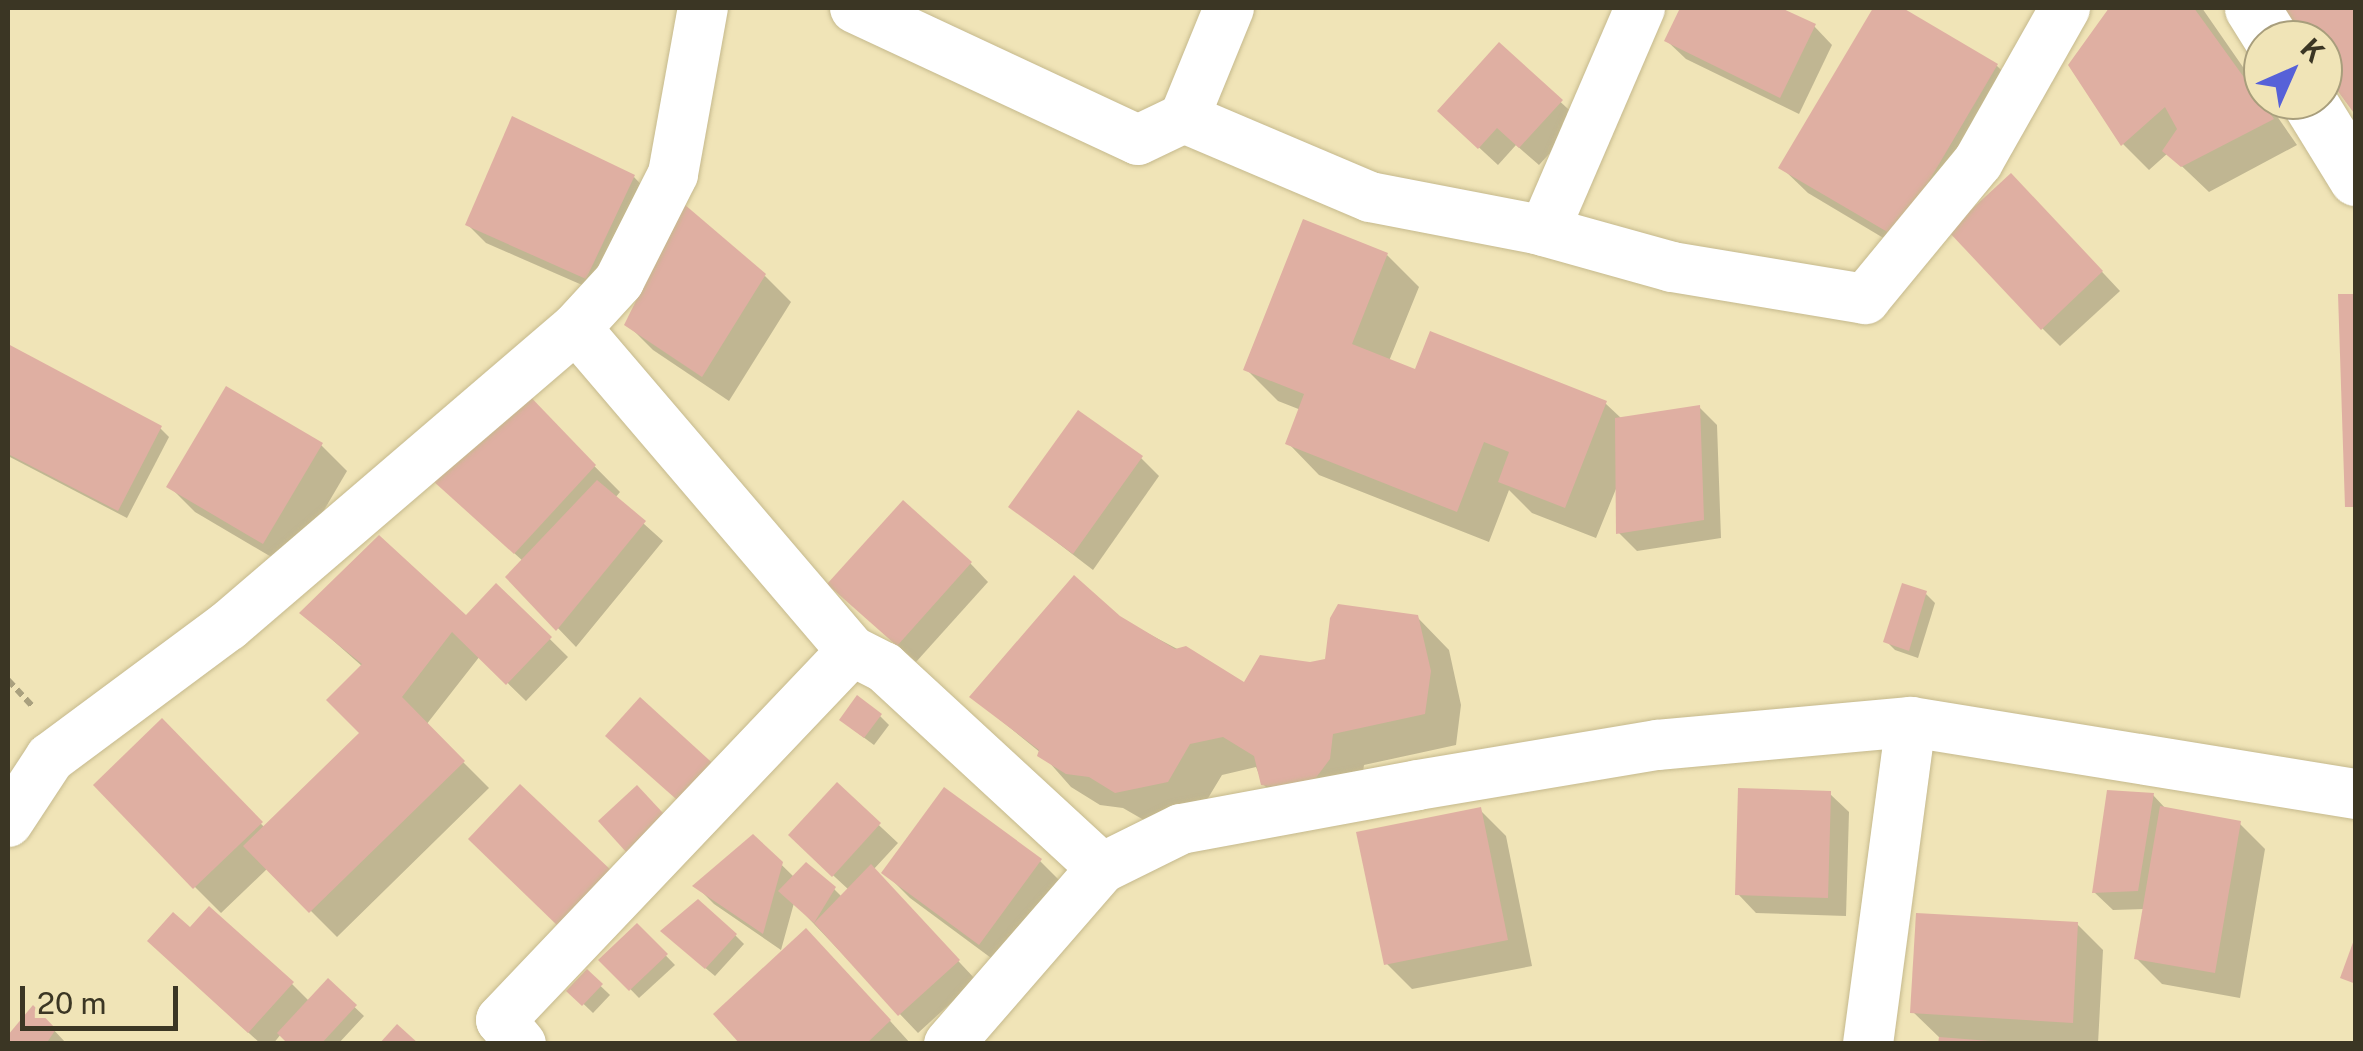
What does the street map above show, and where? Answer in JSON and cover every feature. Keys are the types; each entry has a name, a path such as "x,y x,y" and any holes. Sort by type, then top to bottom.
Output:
{"street":[{"path":"8,822 50,758 228,626 576,328 619,281 673,174 703,8"},
{"path":"856,8 1138,140 1184,118 1229,8"},
{"path":"1544,230 1640,8"},
{"path":"1184,118 1370,197 1544,230 1672,266 1865,299 1978,162 2066,8"},
{"path":"2320,120 2356,178"},
{"path":"576,328 852,650 884,667 1102,868"},
{"path":"522,1044 502,1020 852,650"},
{"path":"1868,1044 1911,722"},
{"path":"949,1044 1102,868 1182,829 1400,788 1657,746 1911,722 2356,794"}],"building":[{"path":"1680,8 1781,8 1816,24 1780,98 1664,41"},
{"path":"1873,8 1903,8 1998,64 1896,237 1778,168"},
{"path":"2109,8 2194,8 2243,76 2243,120 2272,120 2181,167 2162,151 2177,129 2165,107 2121,146 2068,65"},
{"path":"2277,8 2356,8 2356,116 2343,98 2343,20 2286,20"},
{"path":"1499,42 1563,100 1519,148 1497,128 1478,149 1437,111"},
{"path":"512,116 635,175 586,279 465,225"},
{"path":"2011,173 2103,271 2041,330 1948,231"},
{"path":"684,204 766,274 702,377 624,325"},
{"path":"1303,219 1388,253 1352,344 1415,369 1430,331 1607,401 1565,508 1498,482 1509,452 1484,442 1457,512 1285,444 1304,394 1243,370"},
{"path":"2338,294 2356,294 2356,507 2345,507"},
{"path":"8,344 162,426 118,511 8,454"},
{"path":"226,386 323,443 263,544 166,487"},
{"path":"522,388 596,465 514,554 422,471"},
{"path":"1700,405 1704,520 1616,534 1615,418"},
{"path":"1078,410 1143,456 1073,554 1008,507"},
{"path":"597,480 646,521 556,631 505,577"},
{"path":"903,500 972,562 897,646 827,584"},
{"path":"379,535 466,615 496,583 552,637 506,685 452,632 402,697 465,761 309,913 243,846 359,733 326,700 362,664 299,613"},
{"path":"1074,575 1120,616 1175,649 1186,646 1244,682 1260,655 1310,662 1325,659 1330,618 1338,604 1418,615 1431,671 1425,714 1333,734 1330,759 1306,791 1261,785 1254,756 1223,737 1190,744 1168,782 1115,793 1089,777 1066,774 1037,756 1039,750 969,697"},
{"path":"1902,583 1927,591 1909,651 1883,642"},
{"path":"857,695 882,714 864,738 839,720"},
{"path":"640,697 719,769 685,807 605,736"},
{"path":"162,718 263,822 193,889 93,785"},
{"path":"837,782 881,823 832,877 788,835"},
{"path":"520,784 614,873 561,929 468,839"},
{"path":"637,785 676,827 637,864 598,821"},
{"path":"944,787 1042,859 979,945 881,873"},
{"path":"1738,788 1831,791 1828,898 1735,895"},
{"path":"2107,790 2154,793 2138,891 2092,893"},
{"path":"2160,806 2241,821 2215,973 2134,959"},
{"path":"1481,807 1508,940 1384,965 1356,832"},
{"path":"753,834 783,862 763,934 692,886"},
{"path":"806,862 836,887 814,923 778,891"},
{"path":"871,864 960,960 898,1016 814,923"},
{"path":"698,899 737,934 705,969 660,931"},
{"path":"209,906 294,982 248,1033 147,941 173,912 190,927"},
{"path":"1916,913 2078,922 2073,1023 1910,1013"},
{"path":"637,923 668,954 629,991 598,960"},
{"path":"806,928 891,1020 866,1044 740,1044 713,1014"},
{"path":"2356,937 2356,984 2340,978"},
{"path":"587,969 603,984 582,1006 566,991"},
{"path":"328,978 357,1005 321,1044 288,1044 277,1033"},
{"path":"33,1005 56,1029 46,1044 8,1044 8,1035"},
{"path":"397,1024 419,1044 379,1044"},
{"path":"1939,1037 1990,1041 1990,1044 1938,1044"}]}
